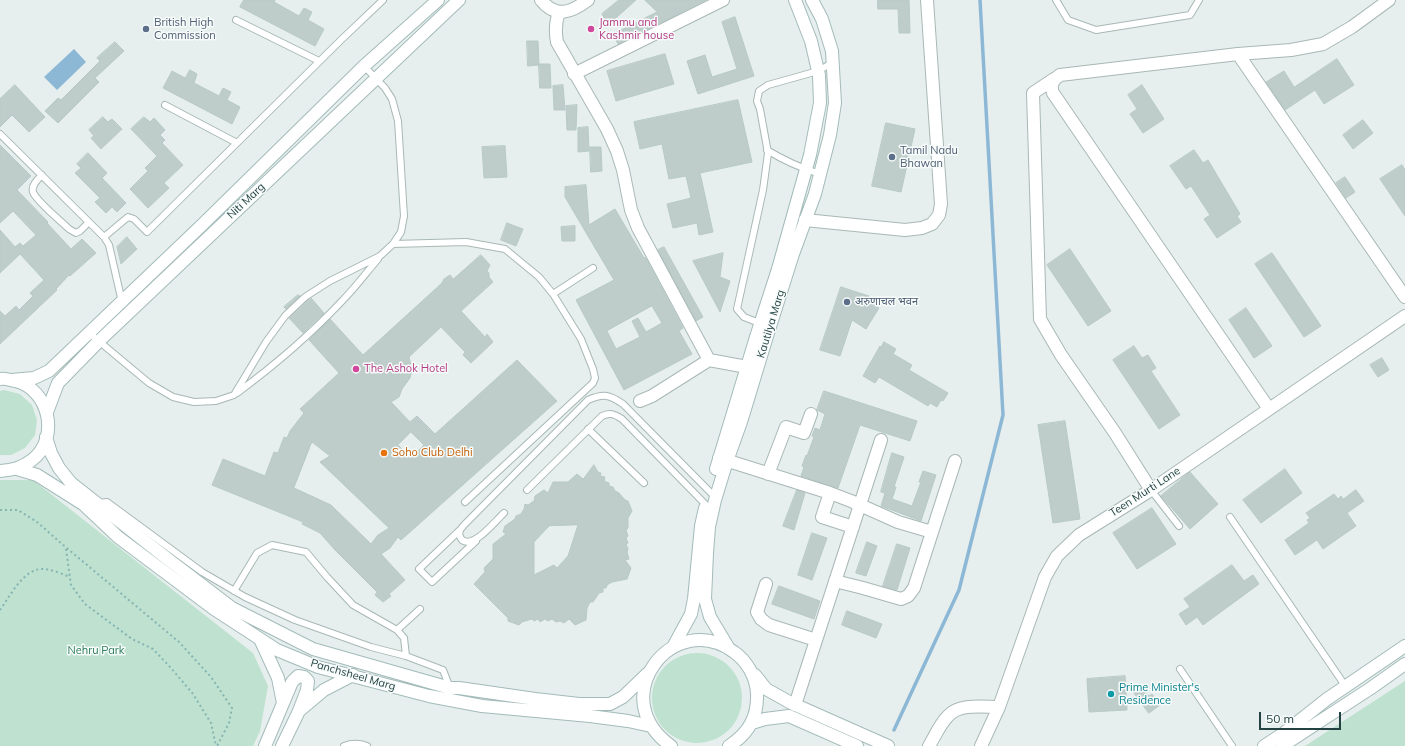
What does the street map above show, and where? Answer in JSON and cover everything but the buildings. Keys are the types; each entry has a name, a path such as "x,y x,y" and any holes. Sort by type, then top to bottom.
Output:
{"street":[{"name":"Niti Marg","path":"46,412 58,383 122,302 364,66 438,0"},
{"name":"Niti Marg","path":"6,380 34,378 49,372 94,337 459,0"},
{"path":"541,0 546,6 559,12 575,9 588,0"},
{"path":"574,74 723,0"},
{"name":"Kautilya Marg","path":"723,460 741,422 778,269 806,170 820,103 818,71 811,41 795,0"},
{"name":"Kautilya Marg","path":"673,647 691,614 701,526 711,502 747,368 793,254 815,194 830,136 835,103 832,51 822,20 812,0"},
{"path":"805,220 905,230 922,228 932,224 939,215 941,204 927,0"},
{"path":"1151,490 1115,433 1061,355 1040,319 1033,93 1060,75 1238,54 1291,50 1323,44 1352,27 1389,0"},
{"path":"559,12 555,30 557,42 574,74 607,129 617,151 623,170 631,210 638,228 709,360"},
{"path":"1238,54 1405,297"},
{"path":"1054,79 1051,86 1053,93 1269,409"},
{"name":"Teen Murti Lane","path":"981,746 999,707 1045,577 1057,556 1079,535 1151,490 1405,316"},
{"path":"640,402 709,360 747,368"},
{"path":"0,471 18,469 33,460 44,445 49,427 46,408 36,393 21,382 6,380"},
{"path":"768,474 786,427 804,433 811,414"},
{"name":"Panchsheel Marg","path":"46,437 51,453 59,468 71,483 232,608 313,649 450,688 579,704 610,704 624,697 648,673"},
{"path":"795,705 881,440"},
{"path":"723,460 830,493 898,522 932,532"},
{"path":"835,581 901,599 908,596 914,588 955,461"},
{"name":"Panchsheel Marg","path":"18,469 37,475 83,504 118,537 214,609 277,650 318,667 429,696 482,706 590,716 628,721 651,726"},
{"path":"830,493 822,517 853,527"},
{"name":"Kautilya Marg","path":"711,502 705,599 710,617 728,647"},
{"path":"766,584 757,612 761,619 769,625 816,640"},
{"path":"260,639 278,678 282,703"},
{"path":"671,746 661,738 651,726 646,714 643,700 644,686 648,673 658,658 673,647 691,641 710,641 728,647 740,656 766,689 795,705 888,746"},
{"path":"1282,746 1327,699 1405,646"},
{"path":"1264,746 1295,731 1371,688 1405,664"},
{"path":"729,746 740,739 752,723 757,705 756,686 749,668"},
{"path":"299,711 324,690 353,675"},
{"path":"1363,675 1371,688"},
{"path":"265,746 292,682 298,676 304,677 308,681 307,690 299,711 282,746"},
{"path":"929,746 946,717 951,713 968,707 999,707"},
{"path":"752,723 766,719 789,716 858,746"}],"lane":[{"path":"104,237 128,217 134,219 147,232 319,61 383,0"},
{"path":"1056,0 1068,20 1096,30 1190,15 1199,0"},
{"path":"236,20 319,61"},
{"path":"765,325 744,317 737,310 763,190 768,153 760,109 757,101 759,91 768,85 818,71 832,63"},
{"path":"94,337 149,383 173,397 194,402 216,401 234,395 268,370 304,339 343,301 380,256 393,244 400,232 404,216 398,121 392,99 385,88 364,66"},
{"path":"165,105 237,143"},
{"path":"0,134 104,237 109,245 122,302"},
{"path":"767,150 806,170 820,174"},
{"path":"42,175 33,187 33,191 38,198 69,229 76,233 89,222"},
{"path":"393,244 466,242 505,249 539,277 553,294 581,339 593,368 595,378 593,383 465,502"},
{"path":"234,395 270,337 285,316 305,296 330,281 380,256"},
{"path":"553,294 593,268"},
{"path":"504,512 477,540 432,582 419,569 460,530 588,400 599,395 612,396 623,404 711,502"},
{"path":"527,490 588,429 607,413 614,414 622,419 711,502"},
{"path":"588,429 644,483"},
{"path":"1151,490 1179,526"},
{"path":"97,503 107,502 202,572 245,597 295,620 370,647 406,656 443,670 450,688"},
{"path":"1230,517 1346,687"},
{"path":"460,530 459,534 462,540 470,542 477,540"},
{"path":"234,591 257,553 272,545 306,552 353,606 397,630 404,638 406,656"},
{"path":"397,630 420,609"},
{"path":"1180,669 1232,746"},
{"path":"344,746 357,744 367,746"}],"path":[{"path":"0,510 18,510 37,522 179,642 211,677 232,708 229,723 217,746"},
{"path":"66,548 71,585 85,604 132,639 153,649 171,668 193,694 211,723 217,746"},
{"path":"0,610 19,583 34,569 45,568 70,577"}],"green space":[{"path":"4,390 20,394 32,405 37,420 35,435 25,448 11,455 0,455 0,391"},
{"name":"Nehru Park","path":"0,480 33,480 253,653 268,686 260,731 253,746 0,746"},
{"path":"688,653 706,653 722,660 735,673 742,689 742,707 735,723 722,736 706,743 688,743 672,736 659,723 652,707 652,689 659,673 672,660"},
{"path":"1405,681 1405,746 1305,746"}],"water":[{"path":"74,49 86,62 57,90 44,77"}],"waterway":[{"path":"894,730 959,590 1003,415 980,0"}],"place":[{"name":"British High Commission","path":"146,29"},
{"name":"Jammu and Kashmir house","path":"591,29"},
{"name":"Tamil Nadu Bhawan","path":"892,157"},
{"name":"अरुणाचल भवन","path":"847,302"},
{"name":"The Ashok Hotel","path":"356,369"},
{"name":"Soho Club Delhi","path":"384,453"},
{"name":"Prime Minister's Residence","path":"1111,694"}]}
